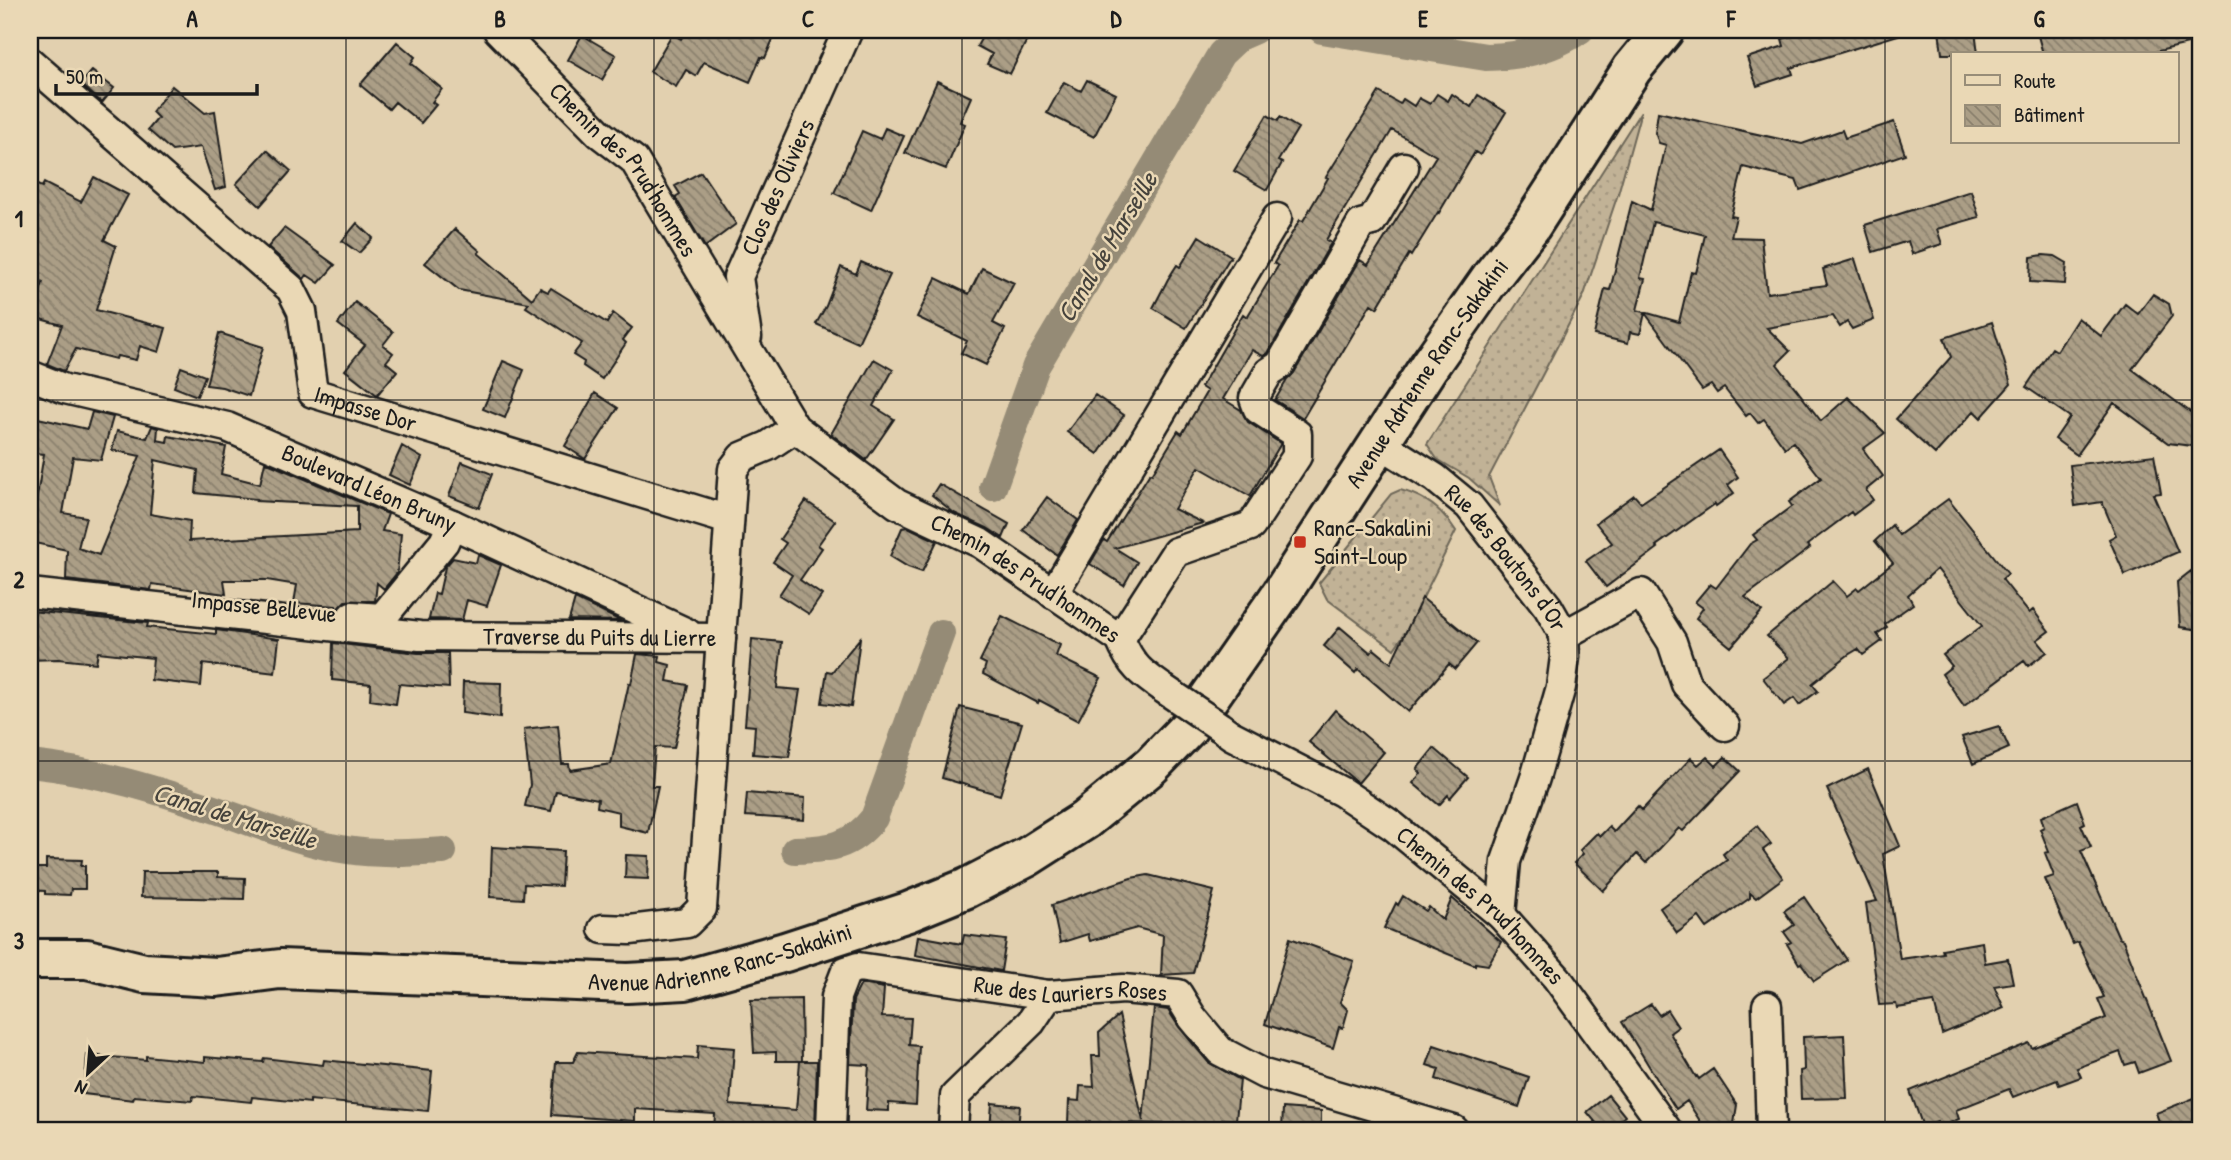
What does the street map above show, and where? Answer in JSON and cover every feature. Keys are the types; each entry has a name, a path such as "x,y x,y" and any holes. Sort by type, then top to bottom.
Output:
{"street":[{"name":"Chemin des Prud'hommes","path":"498,30 600,134 634,160 795,428 897,504 980,543 1120,639 1129,660 1137,670 1220,727 1342,792 1393,826 1502,915 1557,978 1667,1130"},
{"name":"Clos des Oliviers","path":"748,350 738,277 848,30"},
{"name":"Avenue Adrienne Ranc-Sakakini","path":"30,959 87,959 144,973 216,977 280,969 627,983 685,980 785,952 908,912 967,888 1027,857 1085,820 1151,766 1188,728 1282,593 1507,287 1531,226 1632,69 1664,30"},
{"name":"Impasse Dor","path":"30,62 291,289 302,311 313,393 729,520"},
{"path":"1120,639 1176,552 1251,526 1297,456 1297,434 1258,409 1254,398 1269,372 1280,365 1361,224 1372,221 1404,167"},
{"path":"1053,594 1276,218"},
{"name":"Boulevard Léon Bruny","path":"30,375 65,389 227,427 708,638"},
{"name":"Traverse du Puits du Lierre","path":"30,593 420,636 708,638 729,520 733,468 742,457 768,446 795,428"},
{"name":"Rue des Boutons d'Or","path":"1388,448 1435,478 1469,506 1548,607 1564,635 1565,657 1561,687 1535,778 1506,861 1502,915"},
{"name":"Impasse Bellevue","path":"30,577 289,612 382,618 444,542 452,524"},
{"path":"1564,635 1641,593 1672,642 1686,684 1725,726"},
{"path":"603,929 629,930 687,923 702,908 708,638"},
{"name":"Rue des Lauriers Roses","path":"831,1130 836,997 846,971 858,967 1049,995 1123,989 1178,994 1192,1017 1220,1051 1264,1074 1454,1130"},
{"path":"953,1130 955,1096 1031,1022 1049,995"},
{"path":"1767,1006 1771,1130"}],"shaded area":[{"path":"1641,111 1618,194 1584,295 1489,477 1500,506 1469,478 1437,459 1427,444"},
{"path":"1400,490 1433,505 1456,531 1407,630 1394,649 1327,599 1319,583 1391,494"}],"building":[{"path":"686,30 777,30 765,58 761,57 750,82 704,62 696,76 686,70 676,87 650,72 672,34 681,39"},
{"path":"986,30 1032,30 1010,74 987,64 992,54 977,46"},
{"path":"1811,30 1898,30 1898,35 1791,68 1793,74 1757,86 1747,58 1784,46 1782,39"},
{"path":"1939,30 1975,30 1978,52 1942,54"},
{"path":"2201,30 2201,41 2154,52 2042,52 2037,32"},
{"path":"582,35 616,55 602,80 568,60"},
{"path":"397,42 415,57 411,63 442,89 432,102 436,105 421,123 395,102 389,109 360,85"},
{"path":"92,71 114,88 102,103 81,84"},
{"path":"1087,80 1116,94 1094,137 1047,113 1064,82 1081,91"},
{"path":"937,81 971,97 960,122 965,124 946,169 905,153"},
{"path":"172,86 205,113 215,111 226,187 215,190 201,147 172,151 148,130 158,118 152,112"},
{"path":"1379,92 1400,104 1403,99 1414,106 1419,98 1430,104 1437,94 1448,101 1452,94 1471,107 1478,95 1506,112 1480,155 1475,152 1377,308 1371,304 1303,418 1275,400 1294,373 1360,260 1368,265 1436,156 1392,130 1326,240 1331,243 1268,353 1263,356 1252,350 1223,399 1241,410 1248,422 1280,443 1250,496 1199,467 1174,509 1203,523 1115,548 1137,562 1124,585 1090,564 1178,431 1182,434 1207,391 1201,387 1243,314 1247,317 1278,266 1274,263 1300,220 1303,221 1328,178 1326,177"},
{"path":"1658,112 1802,144 1842,130 1845,138 1894,122 1905,154 1800,190 1796,180 1743,167 1731,216 1736,217 1731,237 1761,238 1767,293 1827,285 1823,269 1855,259 1874,320 1852,329 1847,322 1840,327 1833,316 1767,328 1790,351 1777,364 1821,421 1848,397 1885,433 1863,449 1883,476 1866,490 1873,500 1853,515 1851,512 1807,545 1810,548 1745,597 1762,611 1731,647 1696,618 1703,608 1695,602 1710,584 1716,588 1750,544 1757,540 1753,535 1792,506 1789,502 1821,478 1793,442 1785,448 1764,419 1758,423 1750,413 1746,416 1724,388 1717,393 1711,385 1702,390 1645,313 1640,334 1630,332 1628,343 1594,335 1605,289 1610,290 1632,201 1651,210 1666,145 1659,143 1655,133","holes":["1653,222 1705,235 1696,273 1691,272 1679,322 1637,310 1645,279 1640,278"]},
{"path":"1267,115 1278,121 1280,117 1298,128 1278,161 1282,163 1267,190 1234,171"},
{"path":"885,128 904,136 871,210 834,193 862,131 880,139"},
{"path":"267,150 291,171 260,206 236,184"},
{"path":"701,172 736,224 705,247 675,197 680,194 675,186"},
{"path":"94,177 128,195 104,240 116,246 96,310 166,328 159,352 140,346 136,360 117,356 116,359 76,349 64,371 47,364 62,325 33,317 43,282 30,275 30,182 42,187 44,183 81,202"},
{"path":"1971,191 1979,217 1937,229 1942,244 1912,254 1908,241 1873,252 1865,225"},
{"path":"357,223 373,238 359,253 342,241"},
{"path":"284,228 335,265 319,283 307,275 304,279 268,247"},
{"path":"455,229 480,251 478,253 532,299 540,288 548,292 551,288 607,323 613,313 632,328 623,340 626,343 602,379 573,355 582,343 526,307 529,303 459,290 425,263"},
{"path":"1199,236 1231,256 1186,328 1153,308 1168,279 1177,265 1180,267"},
{"path":"2055,256 2067,263 2065,284 2030,282 2031,257"},
{"path":"861,262 890,275 858,343 816,324 841,267 856,274"},
{"path":"982,268 1014,283 993,323 1005,329 986,365 961,353 967,341 917,317 936,278 969,294"},
{"path":"2153,294 2169,304 2172,316 2132,369 2201,420 2201,447 2168,443 2114,403 2077,455 2055,439 2070,417 2026,387 2052,348 2057,351 2078,318 2101,336 2125,304 2138,314"},
{"path":"355,302 393,332 383,345 393,353 386,362 397,371 377,395 345,370 365,345 338,324"},
{"path":"1992,322 2011,384 1981,418 1974,411 1935,454 1896,419 1951,357 1944,338"},
{"path":"219,333 263,347 249,396 206,385"},
{"path":"874,359 893,370 873,406 894,419 866,460 831,434"},
{"path":"503,361 524,370 505,418 483,409"},
{"path":"181,367 205,376 197,396 174,387"},
{"path":"595,393 618,408 585,459 565,446"},
{"path":"1095,395 1124,415 1098,454 1067,432"},
{"path":"92,412 113,417 101,460 73,457 63,513 86,517 78,548 99,555 140,456 112,450 117,431 147,438 152,426 158,428 157,440 167,442 168,436 226,447 221,474 260,484 265,462 388,514 382,531 401,534 397,573 384,589 377,583 375,601 345,601 337,610 336,606 294,603 297,585 267,580 224,580 226,594 152,584 151,590 66,580 67,550 30,542 30,501 36,502 44,454 34,453 38,418 87,429","holes":["155,460 198,470 196,493 257,499 256,501 357,506 357,532 189,541 190,521 150,514"]},
{"path":"402,446 422,458 410,485 389,475"},
{"path":"1719,450 1738,477 1728,485 1734,493 1656,546 1658,548 1606,587 1586,561 1612,543 1596,523 1634,495 1641,503"},
{"path":"2154,455 2161,493 2153,494 2178,552 2125,575 2109,539 2116,535 2102,502 2075,506 2070,465"},
{"path":"462,462 492,474 479,508 449,496"},
{"path":"939,484 1009,524 1003,538 954,513 932,495"},
{"path":"1047,497 1078,520 1057,555 1023,530"},
{"path":"1948,499 2008,574 2002,579 2029,613 2033,610 2049,631 2037,640 2047,652 2028,666 2024,661 1964,706 1942,674 1952,666 1943,655 1982,626 1937,569 1908,595 1913,604 1885,624 1887,627 1877,634 1882,641 1863,655 1858,649 1848,655 1812,684 1818,691 1799,705 1794,698 1784,705 1763,678 1789,658 1767,636 1833,581 1847,596 1857,588 1859,590 1893,563 1875,541 1892,525 1899,535"},
{"path":"806,501 835,521 818,545 822,548 800,580 822,595 809,614 779,595 792,575 773,562 786,543 780,539"},
{"path":"908,527 937,541 922,572 890,556 902,528"},
{"path":"478,555 501,565 487,606 467,600 462,620 429,619 435,593 439,594 445,567 453,558 476,563"},
{"path":"2201,569 2201,630 2180,627 2177,582 2191,571 2194,575"},
{"path":"1422,598 1477,643 1455,669 1449,664 1408,712 1358,669 1355,673 1324,646 1340,627 1371,653 1374,649 1391,663"},
{"path":"575,599 621,621 569,620"},
{"path":"30,611 148,623 147,627 216,634 216,630 279,639 275,673 203,664 201,686 151,680 153,658 98,652 96,663 58,659 30,660"},
{"path":"1002,616 1060,645 1056,656 1101,678 1078,721 983,674 986,664 980,661"},
{"path":"860,638 851,707 822,703 827,671 832,672"},
{"path":"752,639 782,642 777,688 800,690 789,757 753,754 755,726 745,725"},
{"path":"333,643 418,653 448,653 449,688 399,684 396,704 370,700 371,684 332,680"},
{"path":"637,654 660,656 659,662 670,665 667,681 688,685 674,748 655,747 652,786 658,786 648,833 619,826 619,812 597,807 598,799 556,791 551,811 525,806 530,785 524,729 558,725 562,764 569,764 570,770 611,764"},
{"path":"463,682 501,683 500,718 462,713"},
{"path":"960,707 1022,723 1000,795 942,778"},
{"path":"1335,710 1384,752 1358,783 1309,742"},
{"path":"1999,726 2009,748 1973,764 1962,737"},
{"path":"1434,748 1468,777 1450,798 1448,795 1439,805 1413,783 1421,773 1417,769"},
{"path":"1707,757 1716,766 1725,757 1740,771 1683,831 1679,828 1646,863 1637,854 1603,891 1574,863 1583,854 1580,850 1597,833 1600,836 1609,827 1614,832 1638,806 1642,810 1691,758 1698,765"},
{"path":"1868,769 1900,846 1883,854 1900,959 1943,953 1942,949 1982,942 1985,963 2008,959 2013,983 1994,986 2004,1008 1942,1034 1934,1002 1897,1008 1896,1004 1879,1005 1866,903 1877,901 1827,789"},
{"path":"747,793 805,798 804,820 745,816"},
{"path":"2077,801 2085,823 2081,825 2091,847 2081,851 2119,938 2123,940 2171,1061 2139,1073 2135,1062 2125,1065 2120,1052 2077,1068 2081,1077 2059,1085 2057,1080 2013,1097 2009,1089 1956,1110 1959,1119 1939,1128 1937,1122 1923,1127 1910,1091 2029,1043 2032,1048 2106,1018 2098,999 2104,997 2078,942 2073,944 2045,879 2054,876 2045,853 2049,852 2040,829 2044,827 2041,817"},
{"path":"1757,826 1771,844 1763,850 1783,878 1756,898 1750,893 1750,898 1707,928 1699,917 1677,933 1660,908 1727,860 1723,854"},
{"path":"492,847 563,851 561,886 524,884 523,899 490,897"},
{"path":"626,855 649,856 648,879 625,878"},
{"path":"46,859 82,860 81,866 85,866 85,889 71,889 70,895 45,894 45,891 30,890 30,868 46,868"},
{"path":"142,872 218,872 218,877 245,878 244,899 141,897"},
{"path":"1148,875 1214,891 1193,973 1161,975 1163,935 1137,928 1090,941 1088,934 1060,943 1052,905 1131,878"},
{"path":"1403,896 1426,911 1429,907 1443,920 1452,898 1501,942 1488,965 1475,965 1384,928 1396,903 1398,905"},
{"path":"1804,897 1847,960 1814,981 1801,963 1799,964 1787,944 1791,942 1784,932 1794,925 1784,911"},
{"path":"964,935 1006,940 1001,971 915,955 918,936 962,944"},
{"path":"1290,938 1354,961 1340,1002 1348,1010 1343,1028 1339,1027 1333,1048 1265,1024"},
{"path":"861,984 884,988 882,1017 911,1018 909,1045 919,1046 916,1105 889,1103 889,1111 866,1110 869,1065 850,1064 853,1000"},
{"path":"801,999 802,1061 776,1061 776,1052 754,1053 751,1000"},
{"path":"1651,1004 1659,1015 1667,1010 1678,1027 1670,1033 1696,1077 1699,1079 1713,1069 1737,1105 1733,1130 1706,1130 1687,1101 1676,1109 1622,1022"},
{"path":"1154,1008 1168,1010 1208,1062 1240,1080 1236,1120 1222,1119 1222,1126 1205,1126 1205,1129 1165,1129 1165,1124 1068,1122 1069,1100 1079,1101 1080,1086 1094,1087 1092,1056 1100,1056 1099,1033 1119,1015 1143,1121"},
{"path":"1844,1035 1847,1098 1801,1099 1803,1037"},
{"path":"698,1045 734,1048 730,1105 796,1110 800,1061 817,1061 815,1130 714,1130 715,1114 635,1109 635,1121 552,1115 556,1062 573,1062 578,1052 697,1059"},
{"path":"1434,1045 1529,1077 1519,1107 1436,1079 1439,1069 1427,1065"},
{"path":"87,1055 146,1060 146,1056 205,1062 205,1057 263,1062 264,1058 323,1065 324,1060 432,1071 428,1111 252,1097 251,1102 193,1096 192,1101 134,1096 133,1100 84,1094"},
{"path":"1608,1095 1625,1116 1610,1130 1602,1130 1587,1112"},
{"path":"2194,1098 2201,1116 2201,1130 2162,1130 2156,1113"},
{"path":"992,1103 1020,1106 1018,1130 990,1129"},
{"path":"1283,1108 1321,1111 1321,1130 1282,1130"}],"waterway":[{"name":"Canal de Marseille","path":"993,487 1036,366 1221,54 1239,37 1255,30"},
{"name":"Canal de Marseille","path":"1322,30 1486,57 1535,51 1570,37 1580,30"},
{"name":"Canal de Marseille","path":"795,850 839,845 857,835 874,818 941,633"},
{"name":"Canal de Marseille","path":"30,764 129,783 331,847 383,853 443,851"}],"place":[{"name":"Ranc-Sakalini Saint-Loup","path":"1300,542"}]}
